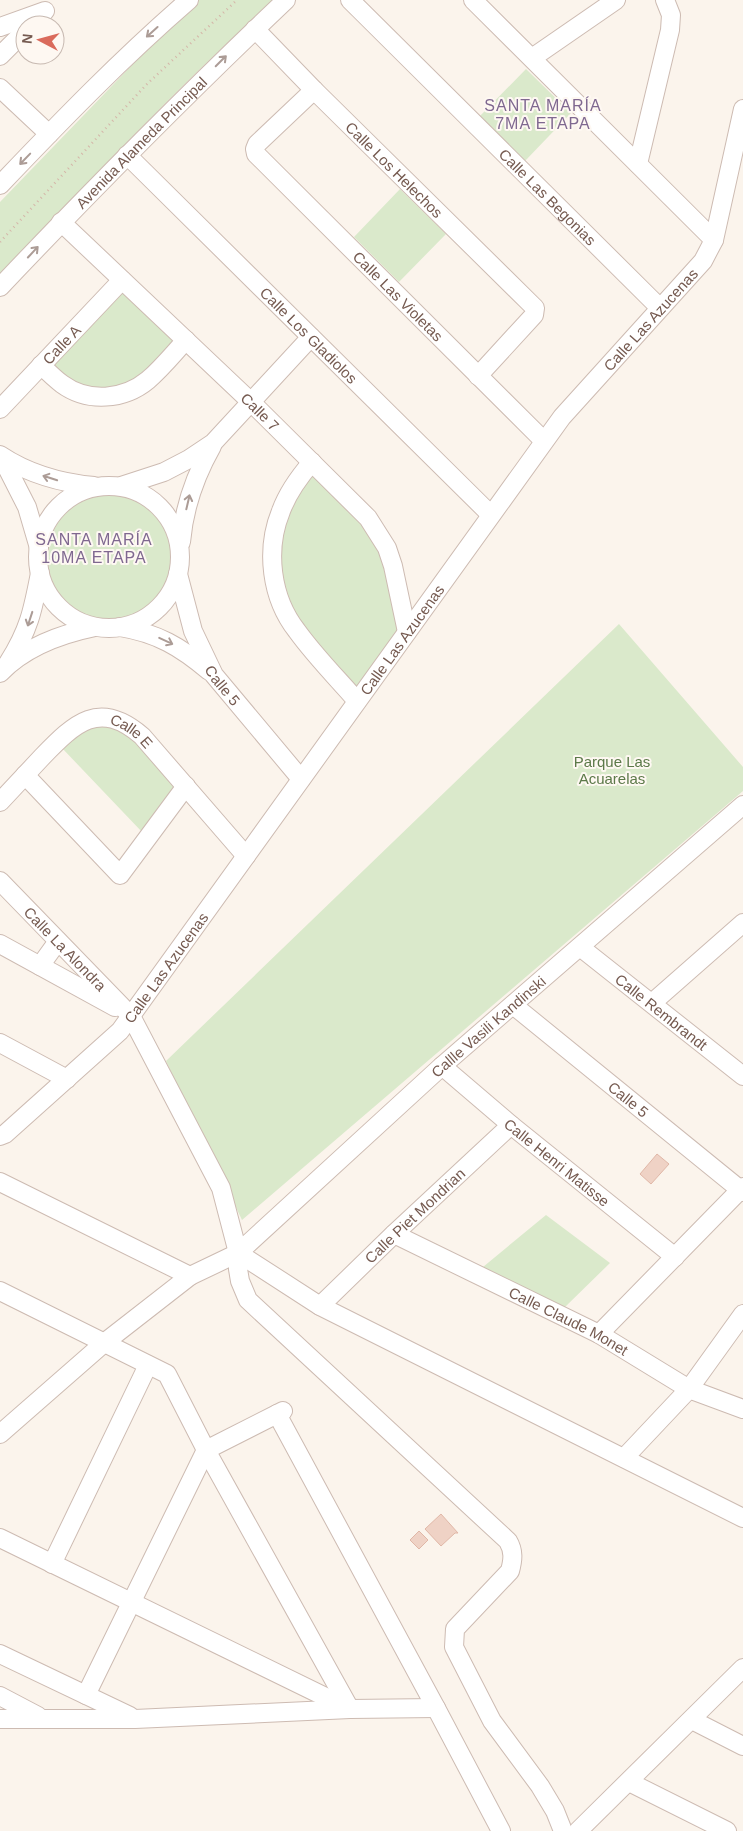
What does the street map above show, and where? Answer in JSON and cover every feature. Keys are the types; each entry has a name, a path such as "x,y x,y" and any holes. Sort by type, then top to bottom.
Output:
{"street":[{"path":"0,185 48,134 148,36 189,0"},
{"name":"Avenida Alameda Principal","path":"0,287 126,155 286,0"},
{"name":"Calle Las Begonias","path":"350,0 660,308"},
{"path":"473,0 714,240"},
{"path":"532,58 616,0"},
{"path":"638,164 670,30 671,15 665,0"},
{"path":"40,15 50,5"},
{"path":"0,27 50,5"},
{"name":"Calle Los Helechos","path":"255,29 314,90 535,308 534,316 478,376"},
{"path":"0,56 15,41"},
{"path":"0,88 48,134"},
{"name":"Calle Las Violetas","path":"314,90 258,144 255,149 256,154 544,441"},
{"name":"Calle Las Azucenas","path":"0,1136 5,1134 120,1031 562,417 703,261 714,240 743,110"},
{"name":"Calle Los Gladiolos","path":"126,155 491,515"},
{"name":"Calle 7","path":"61,222 251,402 368,518 387,548 407,632"},
{"name":"Calle A","path":"0,409 122,280"},
{"path":"1,456 54,479 81,485 121,486 164,472 189,460 213,443 311,337"},
{"path":"41,365 62,384 72,390 95,396 119,395 130,391 150,378 186,340"},
{"path":"119,627 142,620 169,596 178,574 182,527 190,492 213,443"},
{"path":"1,456 27,507 39,548 40,571 32,616 21,642 3,670"},
{"path":"312,462 290,492 280,511 274,531 273,574 280,600 296,631 357,701"},
{"path":"39,548 46,526 58,507 76,494 98,486"},
{"path":"121,486 143,494 161,508 174,527 180,550"},
{"path":"40,571 48,593 64,611 79,621 96,627"},
{"name":"Calle 5","path":"178,574 193,631 214,675 301,779"},
{"path":"3,670 38,645 53,638 96,627 119,627 154,635 175,645 214,675"},
{"name":"Calle E","path":"0,802 65,733 78,723 95,718 113,718 129,724 142,736 246,856"},
{"path":"25,775 120,875 186,786"},
{"name":"Callle Vasili Kandinski","path":"0,1434 104,1343 190,1276 238,1253 442,1066 743,805"},
{"name":"Calle La Alondra","path":"0,881 131,1016 221,1188 238,1253 238,1269 248,1300 508,1541 512,1547 513,1558 510,1571 455,1629 454,1647 492,1721 540,1786 556,1811 563,1831"},
{"path":"652,1003 743,923"},
{"path":"40,966 58,941"},
{"path":"0,944 131,1016"},
{"name":"Calle Rembrandt","path":"580,947 743,1076"},
{"name":"Calle 5","path":"513,1005 742,1190"},
{"path":"0,1042 67,1079"},
{"name":"Calle Henri Matisse","path":"442,1066 511,1125 675,1257"},
{"name":"Calle Piet Mondrian","path":"320,1306 511,1125"},
{"path":"0,1182 190,1276"},
{"path":"599,1334 742,1190"},
{"name":"Calle Claude Monet","path":"394,1234 599,1334 689,1389 743,1409"},
{"path":"238,1253 320,1306 743,1518"},
{"path":"0,1291 167,1374 206,1450 350,1709"},
{"path":"624,1458 689,1389 743,1314"},
{"path":"52,1564 148,1365"},
{"path":"86,1695 206,1450 280,1412 501,1831"},
{"path":"0,1538 350,1709"},
{"path":"0,1654 135,1719"},
{"path":"578,1831 743,1668"},
{"path":"0,1696 41,1717"},
{"path":"0,1719 41,1717 135,1719 350,1709 436,1708"},
{"path":"692,1720 743,1746"},
{"path":"629,1782 727,1831"}],"path":[{"path":"0,242 147,84 237,0"}],"green space":[{"path":"199,0 276,0 239,32 169,100 0,277 0,202 160,36"},
{"path":"526,69 571,113 525,161 479,117"},
{"path":"400,189 446,234 399,282 354,237"},
{"path":"123,289 177,340 132,385 98,391 79,386 51,364"},
{"path":"312,473 355,516 376,544 384,563 398,629 356,689 301,624 287,601 280,577 279,551 283,525 294,497"},
{"path":"110,493 123,494 135,498 155,512 169,532 173,544 173,570 169,582 155,602 135,616 123,620 110,621 97,620 85,616 65,602 51,582 47,570 46,557 47,544 51,532 65,512 85,498 97,494"},
{"name":"Parque Las Acuarelas","path":"619,624 743,767 743,791 242,1220 166,1061"},
{"path":"100,723 132,734 178,786 143,833 61,747 78,731"},
{"path":"546,1215 610,1263 564,1308 483,1267"}],"building":[{"path":"657,1154 669,1164 651,1184 640,1174"},
{"path":"441,1514 458,1533 455,1533 441,1546 425,1529"},
{"path":"419,1531 428,1540 419,1549 410,1540"}],"district":[{"name":"SANTA MARÍA 7MA ETAPA","path":"543,114"},
{"name":"SANTA MARÍA 10MA ETAPA","path":"94,548"}]}
